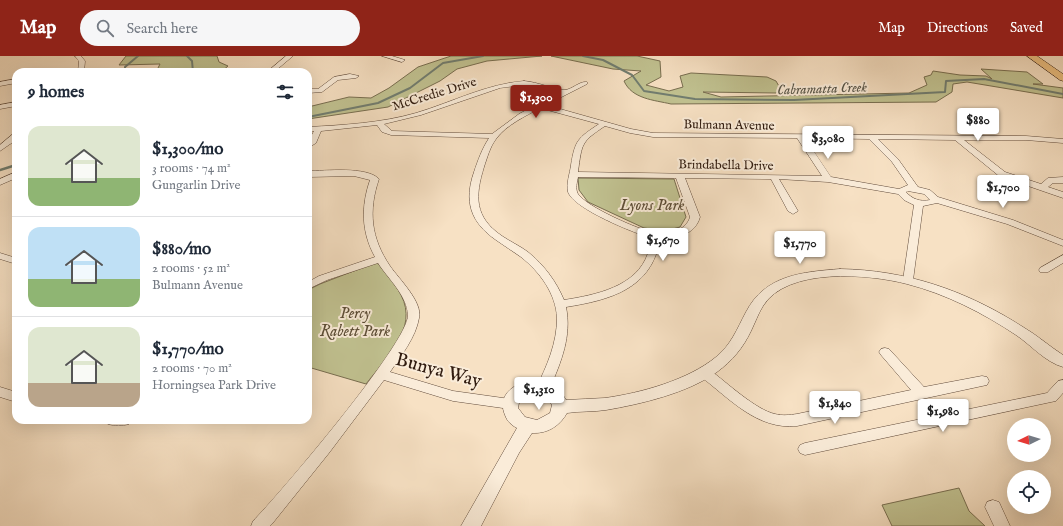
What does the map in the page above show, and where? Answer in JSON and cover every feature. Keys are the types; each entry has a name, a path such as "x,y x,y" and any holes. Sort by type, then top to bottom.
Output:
{"main road":[{"path":"1031,56 1063,78"}],"street":[{"path":"78,56 82,61 81,68"},
{"path":"275,68 290,56"},
{"path":"385,56 402,60"},
{"path":"312,91 320,91 333,75 356,76"},
{"path":"0,84 12,82"},
{"path":"543,388 558,355 563,338 561,304 546,276 524,254 489,230 483,224 475,210 472,195 485,154 494,136 505,126 585,83"},
{"name":"McCredie Drive","path":"312,129 379,123 418,114 498,88 520,84 530,84 566,92"},
{"path":"0,107 12,105"},
{"name":"Bulmann Avenue","path":"542,106 630,131 653,134 800,137 1038,138 1063,141"},
{"path":"379,123 385,130 391,133 494,136"},
{"path":"604,124 583,137 578,144 575,154 572,187 575,196 579,200 640,231 656,236 672,235 690,228 694,224 695,217 680,176"},
{"path":"312,129 318,131 312,142"},
{"path":"800,137 828,179"},
{"path":"871,137 888,154 914,188"},
{"path":"956,137 1002,174 1063,195"},
{"path":"0,150 4,143"},
{"path":"259,526 382,374 410,332 415,318 407,294 380,259 373,244 368,225 367,213 369,196 375,179 372,176 360,174 312,174"},
{"name":"Brindabella Drive","path":"574,174 803,177 828,179 901,192"},
{"path":"774,177 793,211"},
{"path":"0,182 12,178"},
{"path":"1042,188 1051,180 1063,180"},
{"path":"935,199 931,203 919,203 907,199 901,192 904,189 914,188 927,192 935,199 1010,222 1063,243"},
{"path":"908,280 919,203"},
{"path":"561,304 584,301 605,295 624,287 640,275 651,261 656,248 656,236"},
{"path":"0,256 12,260"},
{"path":"1044,270 1063,258"},
{"path":"312,284 323,278 380,259"},
{"path":"560,407 606,404 690,381 705,373 732,352 739,342 762,297 774,288 786,282 809,276 843,272 871,274 908,280 962,299 994,315 1031,338 1063,362"},
{"path":"885,352 921,393"},
{"path":"705,373 759,412 771,418 785,421 797,420 982,381"},
{"name":"Bunya Way","path":"382,374 453,396 510,404"},
{"path":"805,449 1051,397 1063,385"},
{"path":"532,387 543,388 555,395 560,407 556,417 547,424 540,426 527,426 517,421 513,417 510,404 514,395 522,389 532,387"},
{"path":"1,394 12,396"},
{"path":"471,526 513,448 527,426"},
{"path":"993,507 1002,526"}],"green space":[{"path":"126,56 217,56 219,62 228,66 226,68 158,68 160,64 119,65"},
{"path":"451,56 542,56 487,61 457,69 440,81 388,107 312,118 312,106 349,97 371,98 389,88 418,67"},
{"path":"551,56 637,56 660,61 661,77 646,85 669,91 683,87 680,76 691,73 767,77 776,81 780,88 776,93 703,92 721,97 909,93 927,85 924,77 931,75 933,71 960,75 986,76 992,79 981,69 1027,72 1043,84 1033,84 1063,88 1063,98 967,82 953,84 952,92 936,102 671,104 644,98 632,92 624,81 641,71 613,69"},
{"name":"Lyons Park","path":"578,178 674,179 686,217 680,227 665,231 644,228 588,202 579,190"},
{"name":"Percy Rabett Park","path":"377,262 401,295 405,308 406,320 403,332 390,354 366,384 312,368 312,288"},
{"path":"959,488 969,511 985,526 892,526 882,505"}],"waterway":[{"path":"125,68 138,56"},
{"name":"Cabramatta Creek","path":"187,56 192,61 193,68"},
{"name":"Cabramatta Creek","path":"312,116 378,103 410,88 443,63 483,56"},
{"name":"Cabramatta Creek","path":"583,56 603,60 632,75 644,91 695,99 794,100 945,92 946,81 984,79 1063,94"},
{"path":"0,170 12,166"}]}
